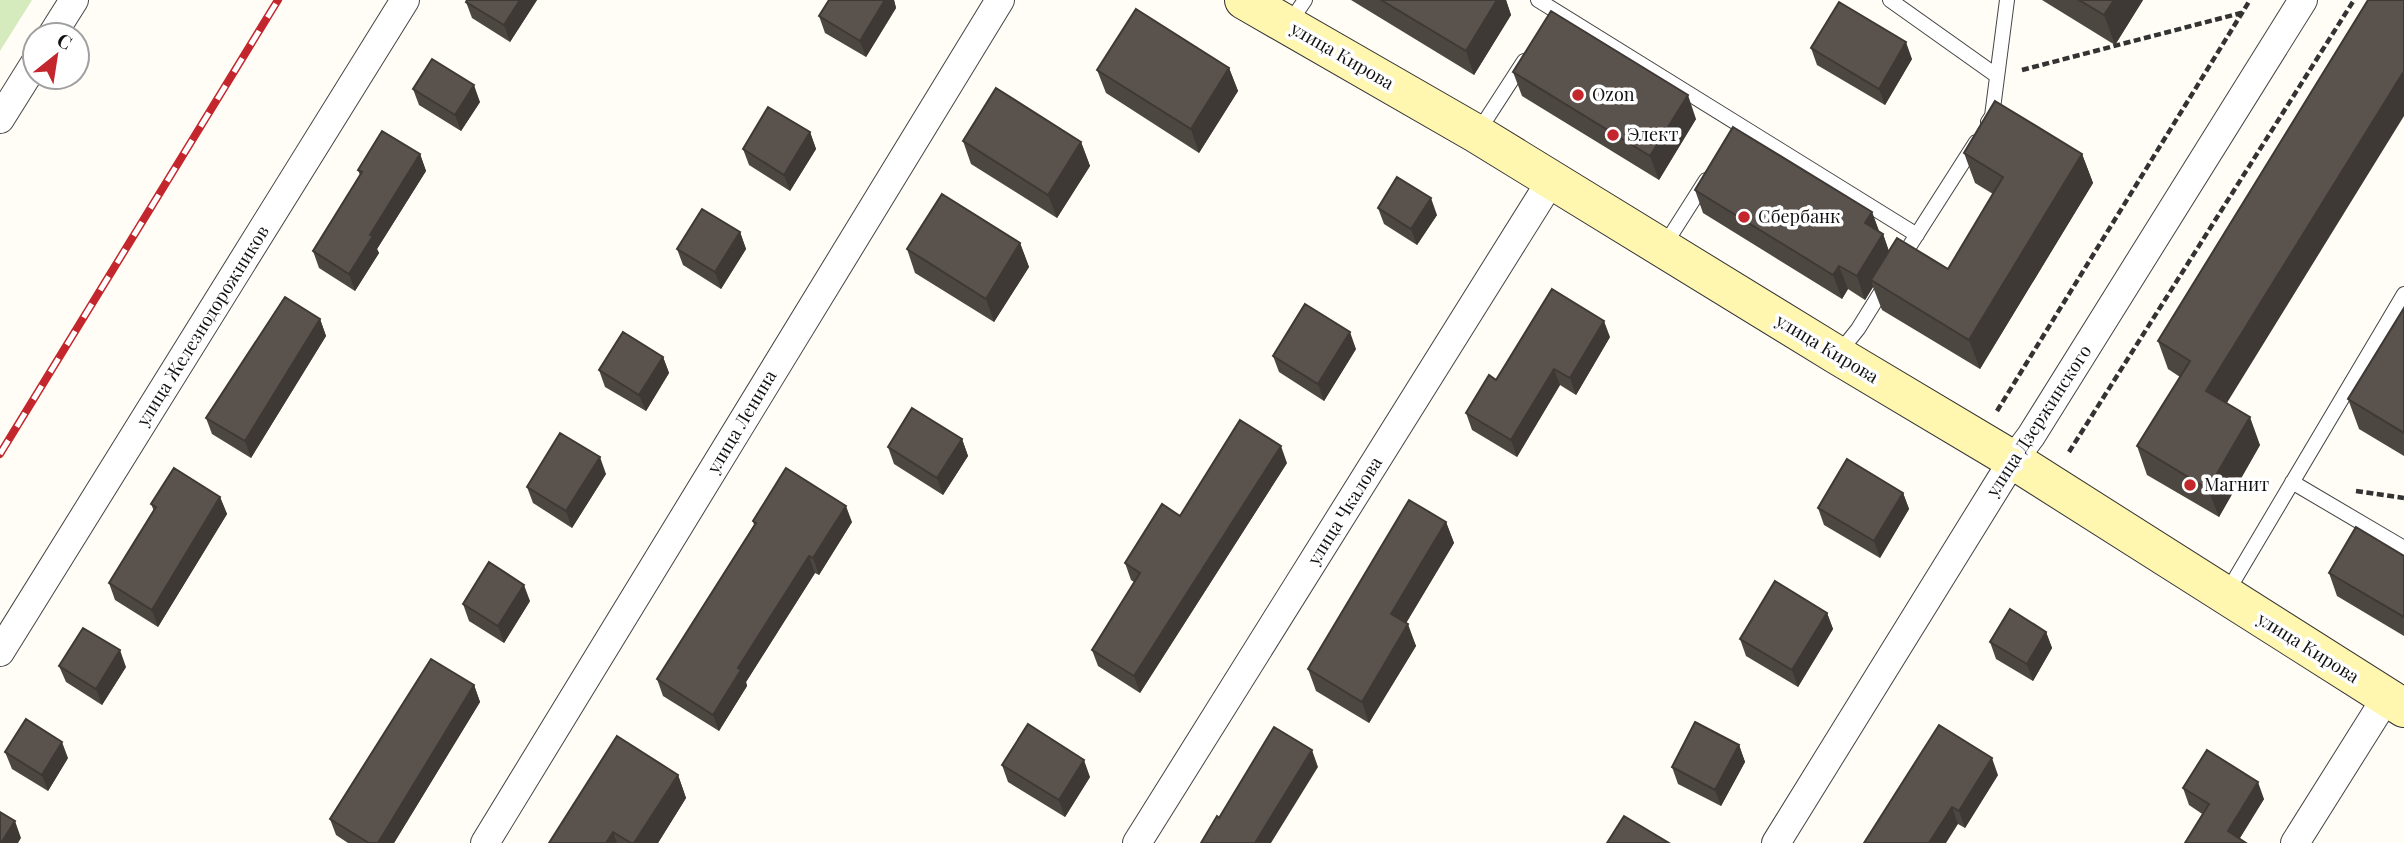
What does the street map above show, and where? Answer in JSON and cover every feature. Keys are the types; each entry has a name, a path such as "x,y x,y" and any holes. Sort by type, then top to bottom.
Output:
{"street":[{"path":"61,21 74,0"},
{"name":"улица Железнодорожников","path":"0,652 405,0"},
{"name":"улица Ленина","path":"485,843 1000,0"},
{"name":"улица Кирова","path":"1244,0 1296,12 1477,134 2051,483 2395,703"},
{"name":"улица Дзержинского","path":"1776,843 2013,460 2031,436 2304,0"},
{"path":"0,119 21,85"},
{"name":"улица Чкалова","path":"1138,843 1552,179"},
{"path":"2295,843 2395,703"}],"lane":[{"path":"1538,0 1736,131 1917,235"},
{"path":"1890,0 1997,76"},
{"path":"1837,355 1857,329 1992,116 2007,0"},
{"path":"1477,134 1533,46"},
{"path":"1663,248 1711,173"},
{"path":"2225,596 2404,294"},
{"path":"2292,482 2404,548"}],"path":[{"path":"1978,439 1996,414 2250,0"},
{"path":"2051,483 2354,0"},
{"path":"1997,76 2242,13"}],"green space":[{"path":"0,0 32,0 0,51"}],"building":[{"path":"520,0 504,25 466,2"},
{"path":"829,0 885,0 860,41 819,16"},
{"path":"1381,0 1497,0 1466,51"},
{"path":"2079,0 2114,0 2104,15"},
{"path":"2368,0 2404,0 2404,71 2206,391 2250,417 2208,489 2137,446 2190,361 2158,341"},
{"path":"1839,2 1906,42 1879,89 1811,48"},
{"path":"1136,9 1229,68 1191,129 1097,70"},
{"path":"1551,11 1688,95 1650,156 1513,72"},
{"path":"432,59 474,85 455,115 413,89"},
{"path":"996,88 1081,142 1048,195 963,141"},
{"path":"1995,101 2082,154 1969,340 1871,280 1897,238 1948,269 2003,177 1964,153"},
{"path":"768,107 810,132 784,175 743,149"},
{"path":"1733,127 1872,212 1865,223 1883,234 1857,276 1839,266 1833,275 1695,190"},
{"path":"382,131 420,154 349,274 313,251 362,172 358,170"},
{"path":"1397,177 1431,198 1411,229 1378,208"},
{"path":"942,194 1020,243 986,299 907,249"},
{"path":"702,209 740,232 715,272 677,249"},
{"path":"1552,289 1604,321 1570,378 1554,369 1511,440 1466,413 1489,375 1496,380"},
{"path":"285,297 320,319 245,441 206,418"},
{"path":"1305,304 1350,332 1318,384 1273,356"},
{"path":"2404,308 2404,433 2348,399"},
{"path":"623,332 663,357 639,395 599,370"},
{"path":"912,408 962,439 937,478 888,447"},
{"path":"1240,420 1281,446 1134,676 1092,650 1140,573 1125,563 1162,504 1180,516"},
{"path":"560,433 600,457 566,511 527,487"},
{"path":"1847,459 1903,493 1874,541 1818,508"},
{"path":"174,468 220,497 152,610 109,583 156,507 151,504"},
{"path":"786,468 846,506 813,558 809,556 738,668 741,670 713,715 657,679 756,523 753,521"},
{"path":"1409,500 1446,522 1391,614 1408,624 1362,702 1308,669"},
{"path":"2356,527 2404,556 2404,617 2329,573"},
{"path":"489,562 524,585 498,626 463,604"},
{"path":"1775,581 1827,613 1792,670 1740,639"},
{"path":"2010,609 2046,632 2027,664 1990,642"},
{"path":"83,628 120,650 96,689 59,666"},
{"path":"431,659 474,685 378,843 369,843 330,819"},
{"path":"26,719 62,742 42,775 5,752"},
{"path":"1695,722 1739,745 1715,790 1672,767"},
{"path":"1028,724 1084,760 1059,800 1002,765"},
{"path":"1939,725 1992,758 1959,811 1952,807 1929,843 1864,843"},
{"path":"1274,727 1312,750 1255,843 1201,843 1217,816 1219,818"},
{"path":"617,736 678,775 634,843 613,832 606,843 549,843"},
{"path":"2207,750 2258,782 2228,831 2246,843 2185,843 2209,804 2183,788"},
{"path":"0,812 15,821 1,843 0,843"},
{"path":"1624,816 1669,843 1607,843"}],"railway":[{"path":"0,454 278,0"}],"place":[{"name":"Ozon","path":"1578,95"},
{"name":"Элект","path":"1613,135"},
{"name":"Сбербанк","path":"1744,217"},
{"name":"Магнит","path":"2190,485"}]}
